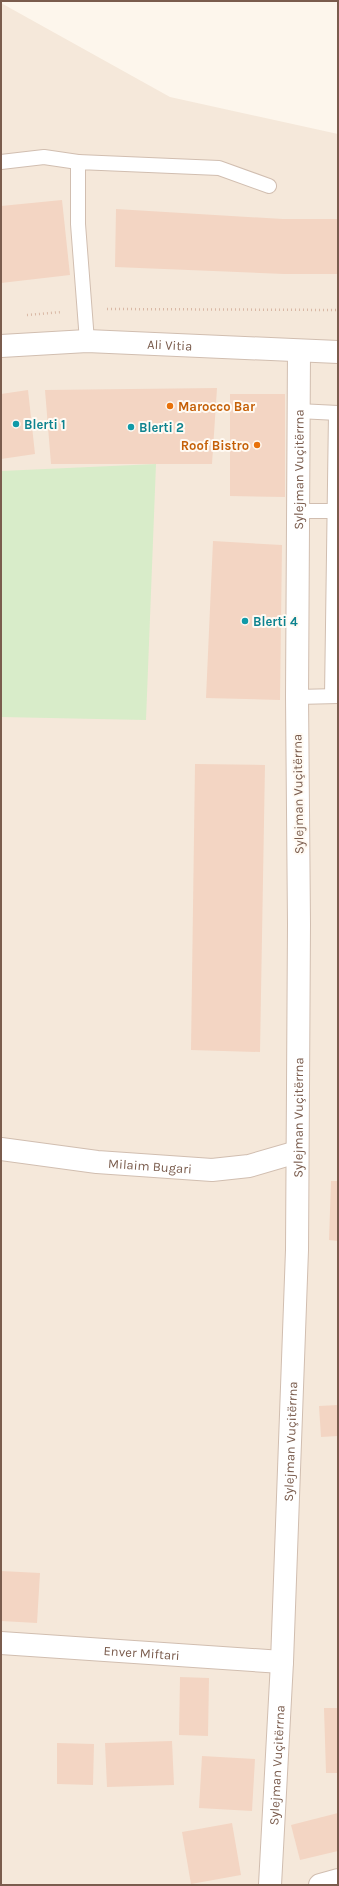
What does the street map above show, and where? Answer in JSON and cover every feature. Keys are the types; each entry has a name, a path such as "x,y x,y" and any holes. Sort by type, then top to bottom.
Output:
{"street":[{"name":"Ali Vitia","path":"1,346 87,342 338,352"},
{"name":"Sylejman Vuçitërrna","path":"270,1885 282,1662 297,1250 299,932 299,350"},
{"name":"Milaim Bugari","path":"1,1149 97,1162 212,1170 249,1166 297,1152"},
{"name":"Enver Miftari","path":"1,1643 282,1662"},
{"path":"320,1885 338,1880"}],"lane":[{"path":"1,162 44,157 78,162 219,168 269,186"},
{"path":"78,162 78,224 87,342"},
{"path":"298,411 337,413 334,511 335,696 298,697"},
{"path":"298,511 334,511"}],"path":[{"path":"24,316 84,309 338,310"}],"shaded area":[{"path":"1,3 170,97 338,134 338,1885 1,1885"}],"green space":[{"path":"156,464 146,720 1,717 1,471"}],"building":[{"path":"62,200 70,275 1,283 1,206"},
{"path":"116,209 283,219 338,219 338,274 284,274 115,267"},
{"name":"Blerti 2","path":"217,388 212,464 51,464 45,390"},
{"name":"Blerti 1","path":"28,390 35,454 1,459 1,394"},
{"name":"Roof Bistro","path":"230,394 285,394 285,497 230,496"},
{"name":"Blerti 4","path":"213,541 282,545 280,700 206,698"},
{"path":"195,764 265,765 260,1052 191,1050"},
{"path":"331,1181 338,1181 338,1241 329,1240"},
{"path":"338,1405 338,1436 321,1437 319,1406"},
{"path":"1,1571 40,1573 37,1623 1,1621"},
{"path":"180,1677 209,1678 208,1736 179,1735"},
{"path":"324,1708 338,1708 338,1773 326,1773"},
{"path":"172,1741 174,1785 107,1787 105,1743"},
{"path":"57,1743 94,1744 93,1785 57,1784"},
{"path":"202,1756 255,1759 252,1811 199,1808"},
{"path":"338,1813 338,1851 300,1860 291,1825"},
{"path":"232,1823 241,1875 191,1884 182,1832"}],"place":[{"name":"Marocco Bar","path":"170,406"},
{"name":"Blerti 1","path":"16,424"},
{"name":"Blerti 2","path":"131,427"},
{"name":"Roof Bistro","path":"257,445"},
{"name":"Blerti 4","path":"245,621"}]}
